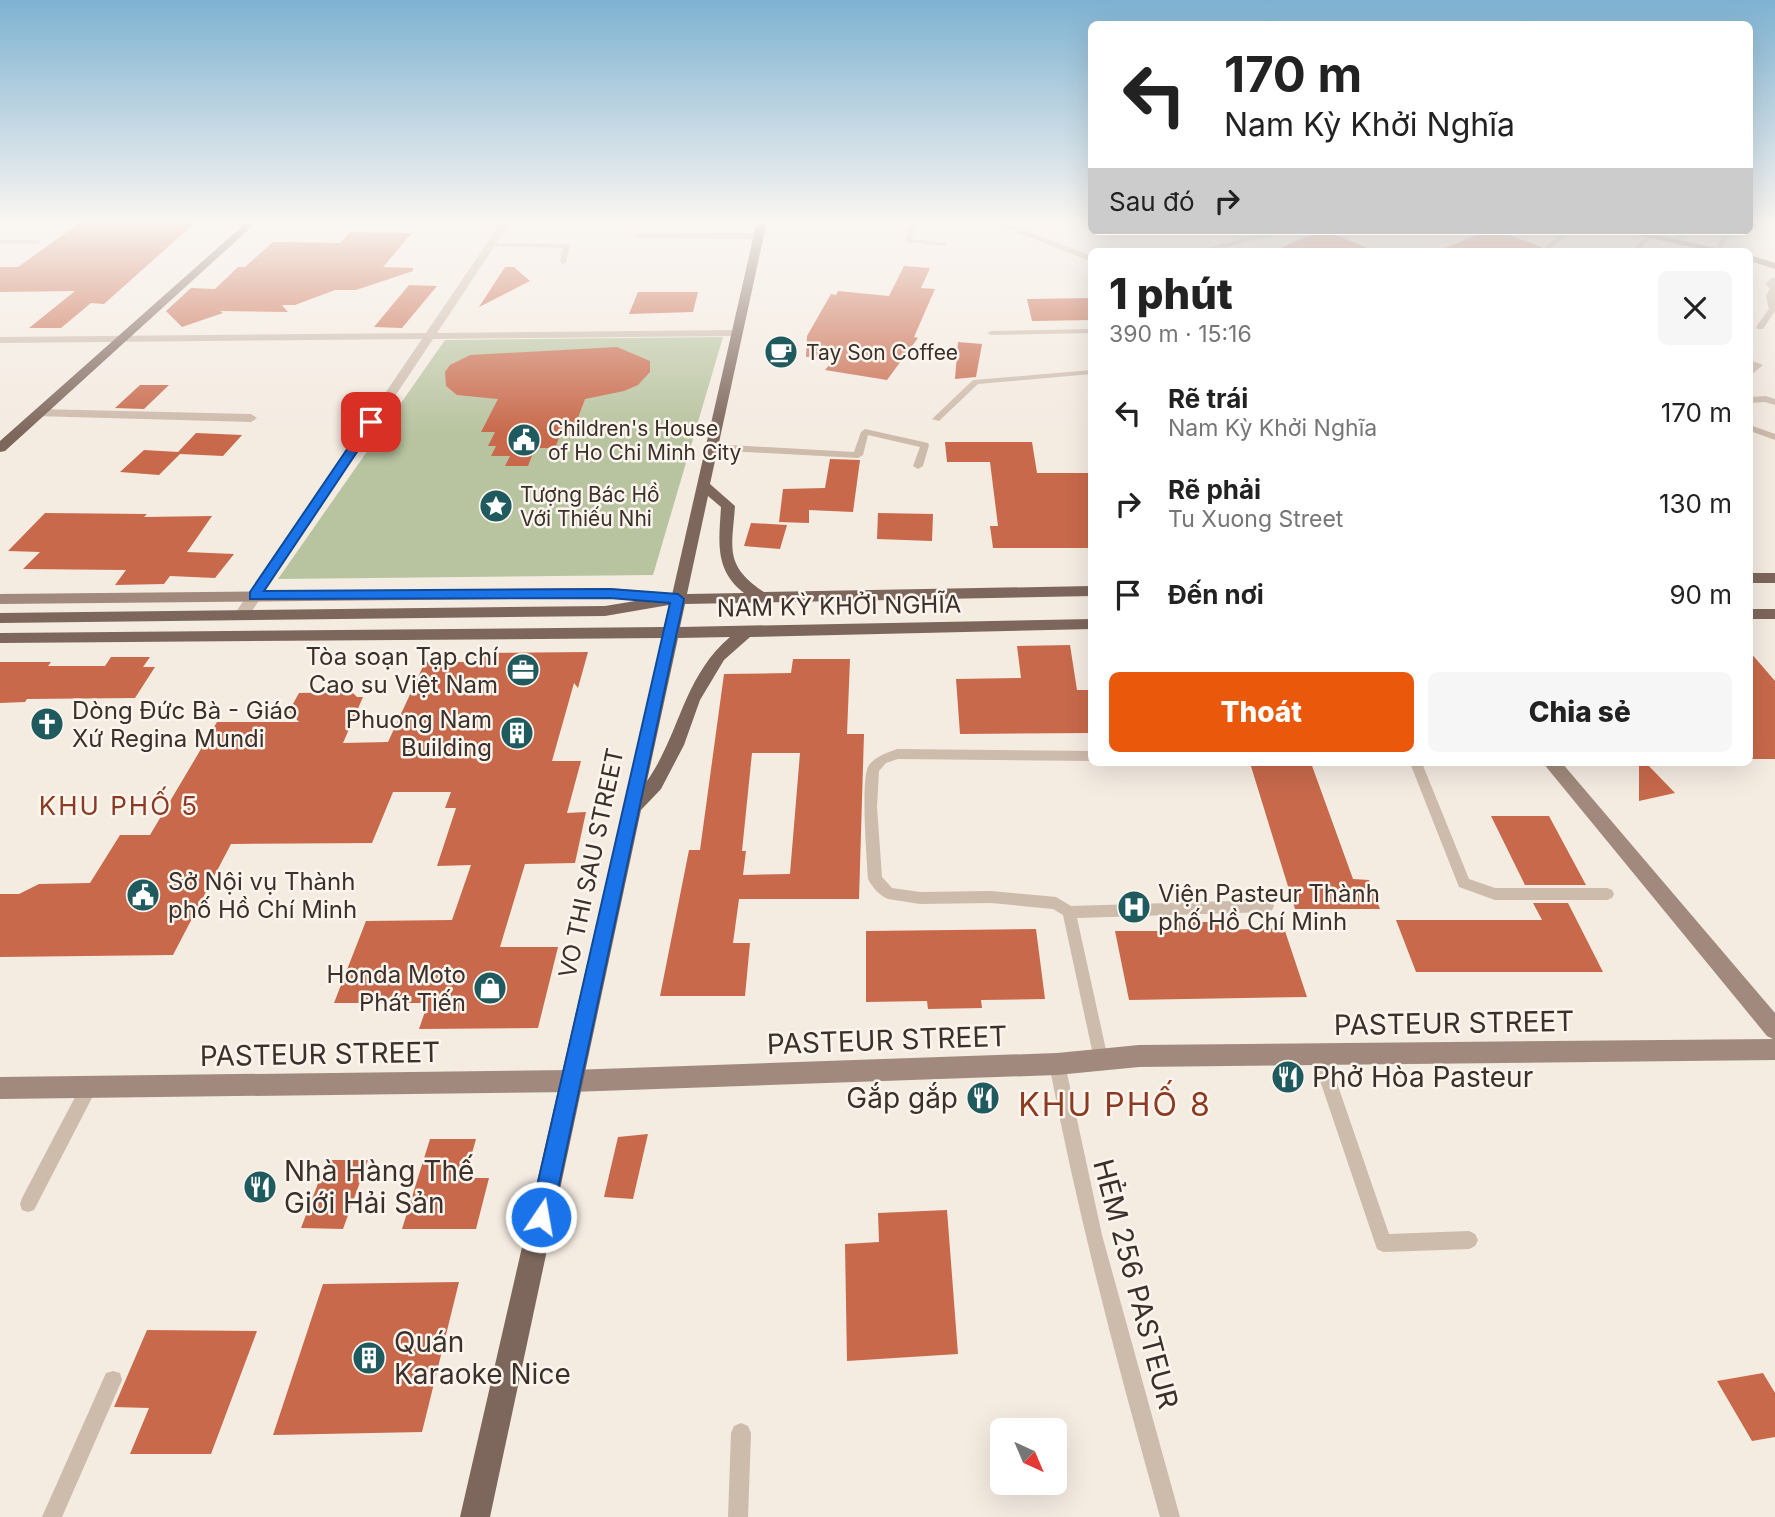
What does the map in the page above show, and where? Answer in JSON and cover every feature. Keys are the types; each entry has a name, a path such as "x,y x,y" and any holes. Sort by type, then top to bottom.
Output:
{"main road":[{"path":"0,447 175,292"},
{"name":"VO THI SAU STREET","path":"475,1517 746,292"},
{"path":"703,485 728,506 726,558 733,578 760,597"},
{"path":"1753,578 1775,578"},
{"name":"NAM KỲ KHỞI NGHĨA","path":"0,599 610,593 678,599 1088,591"},
{"name":"NAM KỲ KHỞI NGHĨA","path":"0,618 243,613 605,611 678,599"},
{"path":"1753,614 1775,614"},
{"name":"NAM KỲ KHỞI NGHĨA","path":"0,638 746,632 1088,624"},
{"path":"632,807 655,785 675,745 692,700 718,656 746,632"},
{"path":"1555,766 1775,1029"},
{"name":"PASTEUR STREET","path":"0,1088 571,1081 1057,1064 1139,1056 1775,1049"}],"street":[{"path":"243,613 460,292"},
{"path":"0,340 737,333"},
{"path":"39,413 251,418"}],"lane":[{"path":"1760,327 1773,309 1770,296 1772,292"},
{"path":"991,333 1088,331"},
{"path":"936,419 976,382 1088,372"},
{"path":"1753,401 1766,399 1775,402"},
{"path":"1753,429 1775,437"},
{"path":"711,447 858,454 866,432 925,445 918,467"},
{"path":"1088,755 897,754 882,760 873,769 871,807 875,879 888,893 920,898 991,897 1056,902 1069,912 1267,906"},
{"path":"1417,766 1464,883 1495,894 1607,894"},
{"path":"1069,912 1100,1059"},
{"path":"1319,1054 1382,1243 1469,1240"},
{"name":"HẺM 256 PASTEUR","path":"1057,1064 1079,1182 1130,1379 1170,1517"},
{"path":"28,1204 89,1087"},
{"path":"52,1517 113,1380"},
{"path":"738,1517 741,1433"}],"green space":[{"path":"723,337 653,575 278,579 445,340"}],"building":[{"path":"74,292 118,292 104,304 91,303 61,328 29,328"},
{"path":"187,292 330,292 295,305 282,305 288,312 220,311 223,313 182,327 166,311"},
{"path":"403,292 432,292 402,328 374,327"},
{"path":"489,292 509,292 479,307"},
{"path":"638,292 698,292 693,312 629,314"},
{"path":"846,292 889,296 891,292 934,292 914,337 918,338 887,380 825,370 837,356 806,357 807,336 831,294"},
{"path":"1088,298 1088,320 1032,321 1027,299"},
{"path":"958,342 982,344 976,377 955,379"},
{"path":"617,347 650,361 650,372 638,385 624,391 585,399 572,434 561,433 555,448 535,448 528,466 505,466 510,456 491,456 496,446 488,446 495,432 481,432 498,399 457,395 446,386 445,372 450,365 470,355"},
{"path":"140,385 169,385 144,409 115,408"},
{"path":"196,433 242,435 223,456 180,454 159,475 120,472 144,450 178,452"},
{"path":"945,442 1032,442 1037,473 1088,473 1088,548 993,548 990,526 998,526 990,462 947,462"},
{"path":"830,459 860,460 853,512 809,510 809,523 779,522 783,489 825,488"},
{"path":"45,513 147,514 144,517 212,516 187,552 234,554 215,578 170,576 164,584 115,585 126,570 23,569 40,552 8,551"},
{"path":"878,513 933,514 932,541 877,539"},
{"path":"751,523 787,525 780,549 744,546"},
{"path":"1070,645 1077,690 1088,690 1088,733 960,734 956,679 1021,678 1017,646"},
{"path":"588,652 578,688 574,683 552,761 581,761 567,813 586,812 575,863 525,864 500,947 558,947 538,1028 419,1029 428,1003 334,1003 366,921 452,920 471,865 437,866 456,808 445,808 451,792 393,792 372,843 231,844 173,955 0,957 0,894 19,894 39,884 90,883 120,835 150,835 217,722 299,722 289,711 299,693 352,692 357,697 363,697 343,743 388,742 425,662 475,662 470,653"},
{"path":"1753,655 1775,681 1775,759 1753,759"},
{"path":"111,657 150,657 143,667 155,667 135,698 27,699 25,702 0,703 0,662 51,662 48,666 105,666"},
{"path":"793,659 850,659 847,734 864,734 859,899 739,899 733,943 750,943 745,996 660,996 689,850 700,850 724,674 791,673","holes":["752,753 800,753 790,874 743,875 746,851 742,851"]},
{"path":"1251,766 1312,766 1353,879 1369,880 1380,909 1295,909"},
{"path":"1639,766 1649,766 1675,793 1639,801"},
{"path":"1491,816 1549,816 1586,885 1525,885"},
{"path":"1533,903 1568,903 1603,972 1416,972 1396,920 1542,920"},
{"path":"1172,922 1218,922 1220,930 1284,928 1307,997 1129,1000 1115,931 1174,931"},
{"path":"1036,929 1045,999 981,1000 982,1008 928,1009 927,1001 866,1002 866,931"},
{"path":"648,1134 633,1199 604,1197 618,1137"},
{"path":"430,1139 476,1139 465,1178 489,1178 476,1229 402,1229"},
{"path":"327,1160 368,1160 343,1229 301,1228"},
{"path":"947,1210 958,1354 847,1361 845,1244 879,1242 878,1213"},
{"name":"Quán Karaoke Nice","path":"459,1282 422,1432 273,1435 323,1284"},
{"path":"147,1330 257,1331 211,1454 130,1454 149,1408 114,1407"},
{"path":"1763,1373 1775,1393 1775,1437 1752,1441 1717,1381"}],"place":[{"name":"Tay Son Coffee","path":"781,352"},
{"name":"Children's House of Ho Chi Minh City","path":"524,440"},
{"name":"Tượng Bác Hồ Với Thiếu Nhi","path":"496,506"},
{"name":"Tòa soạn Tạp chí Cao su Việt Nam","path":"523,670"},
{"name":"Dòng Đức Bà - Giáo Xứ Regina Mundi","path":"47,724"},
{"name":"Phuong Nam Building","path":"517,733"},
{"name":"Sở Nội vụ Thành phố Hồ Chí Minh","path":"143,895"},
{"name":"Viện Pasteur Thành phố Hồ Chí Minh","path":"1134,907"},
{"name":"Honda Moto Phát Tiến","path":"490,988"},
{"name":"Phở Hòa Pasteur","path":"1288,1077"},
{"name":"Gắp gắp","path":"983,1098"},
{"name":"Nhà Hàng Thế Giới Hải Sản","path":"260,1187"},
{"name":"Quán Karaoke Nice","path":"369,1358"}],"district":[{"name":"KHU PHỐ 5","path":"119,805"},
{"name":"KHU PHỐ 8","path":"1115,1104"}],"route":[{"path":"371,422 254,596 610,593 678,599 541,1217"}]}
